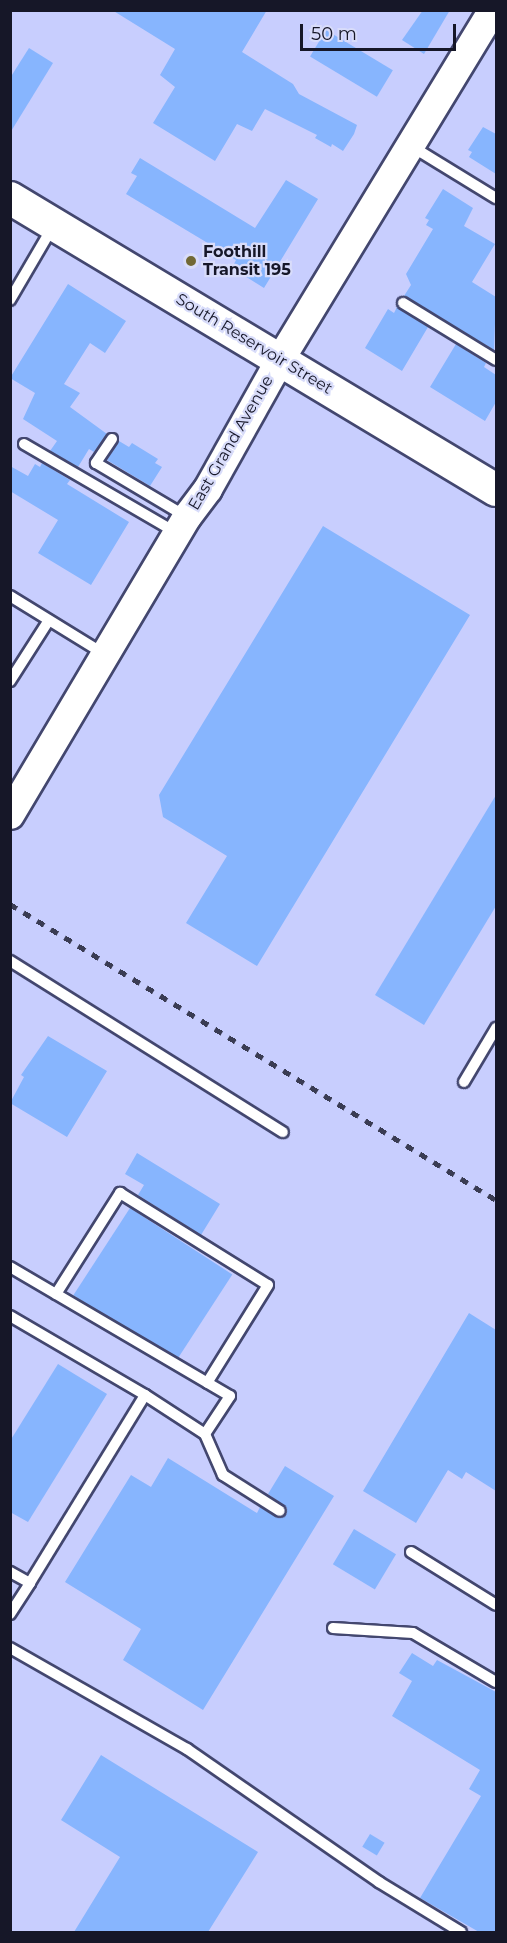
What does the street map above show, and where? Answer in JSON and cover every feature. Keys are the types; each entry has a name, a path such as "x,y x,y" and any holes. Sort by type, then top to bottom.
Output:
{"main road":[{"name":"South Reservoir Street","path":"10,198 496,490"}],"street":[{"name":"East Grand Avenue","path":"10,815 182,525 208,489 280,360 493,10"}],"lane":[{"path":"410,145 496,198"},
{"path":"10,300 54,225"},
{"path":"403,303 496,360"},
{"path":"112,439 96,464 182,525"},
{"path":"24,444 182,525"},
{"path":"10,596 106,655"},
{"path":"10,681 49,620"},
{"path":"10,961 283,1131"},
{"path":"464,1082 496,1028"},
{"path":"56,1294 120,1193 268,1285 207,1383"},
{"path":"10,1267 230,1396 205,1434"},
{"path":"10,1316 145,1395 205,1434 223,1475 280,1511"},
{"path":"10,1614 145,1395"},
{"path":"411,1552 496,1605"},
{"path":"10,1572 30,1583"},
{"path":"333,1628 413,1633 496,1682"},
{"path":"10,1648 187,1749 379,1882 461,1932"}],"building":[{"path":"112,10 267,10 242,52 293,84 299,94 357,125 354,134 343,151 332,144 331,147 315,138 317,135 265,109 252,131 237,124 215,161 153,123 175,87 160,75 175,49"},
{"path":"423,10 450,10 424,54 402,40"},
{"path":"326,30 393,70 377,97 310,57"},
{"path":"29,48 53,63 10,133 10,78"},
{"path":"483,127 496,134 496,174 469,157 472,152 468,150"},
{"path":"140,158 255,228 286,180 318,199 264,288 232,268 236,260 126,194 137,176 131,173"},
{"path":"443,189 473,208 464,226 495,244 472,282 496,297 494,350 404,296 411,285 406,274 433,229 426,225 429,220 425,218"},
{"path":"68,284 126,321 105,353 90,343 64,384 80,393 70,407 107,434 94,452 89,449 78,467 50,451 57,441 23,419 35,393 10,378"},
{"path":"397,307 428,327 402,371 365,348 388,309 394,313"},
{"path":"456,344 486,363 484,367 496,375 496,402 485,421 430,387"},
{"path":"119,441 129,447 132,443 158,459 155,463 162,467 150,486 107,460"},
{"path":"42,463 70,480 67,484 129,522 91,585 38,553 58,520 10,491 10,466 28,476 35,464 40,467"},
{"path":"323,526 470,615 257,966 186,923 227,856 163,817 159,795"},
{"path":"496,795 496,906 424,1025 375,995"},
{"path":"48,1036 107,1071 67,1137 10,1103 24,1077 21,1075"},
{"path":"137,1153 220,1204 201,1235 138,1195 144,1185 125,1174"},
{"path":"130,1208 232,1274 176,1362 73,1295"},
{"path":"469,1313 496,1330 496,1491 466,1472 462,1479 448,1470 416,1523 363,1491"},
{"path":"58,1364 107,1394 28,1522 10,1512 10,1441"},
{"path":"168,1458 257,1513 260,1507 279,1518 286,1515 287,1508 268,1494 285,1466 334,1496 203,1710 123,1660 141,1629 65,1582 131,1475 151,1487"},
{"path":"354,1529 396,1554 375,1589 333,1564"},
{"path":"412,1653 433,1666 437,1660 496,1692 496,1932 479,1932 420,1898 481,1796 469,1789 480,1770 392,1716 412,1681 399,1673"},
{"path":"101,1755 258,1852 208,1932 74,1932 120,1857 61,1820"},
{"path":"370,1834 385,1843 377,1856 362,1847"}],"railway":[{"path":"10,904 496,1200"}],"place":[{"name":"Foothill Transit 195","path":"191,261"}]}
